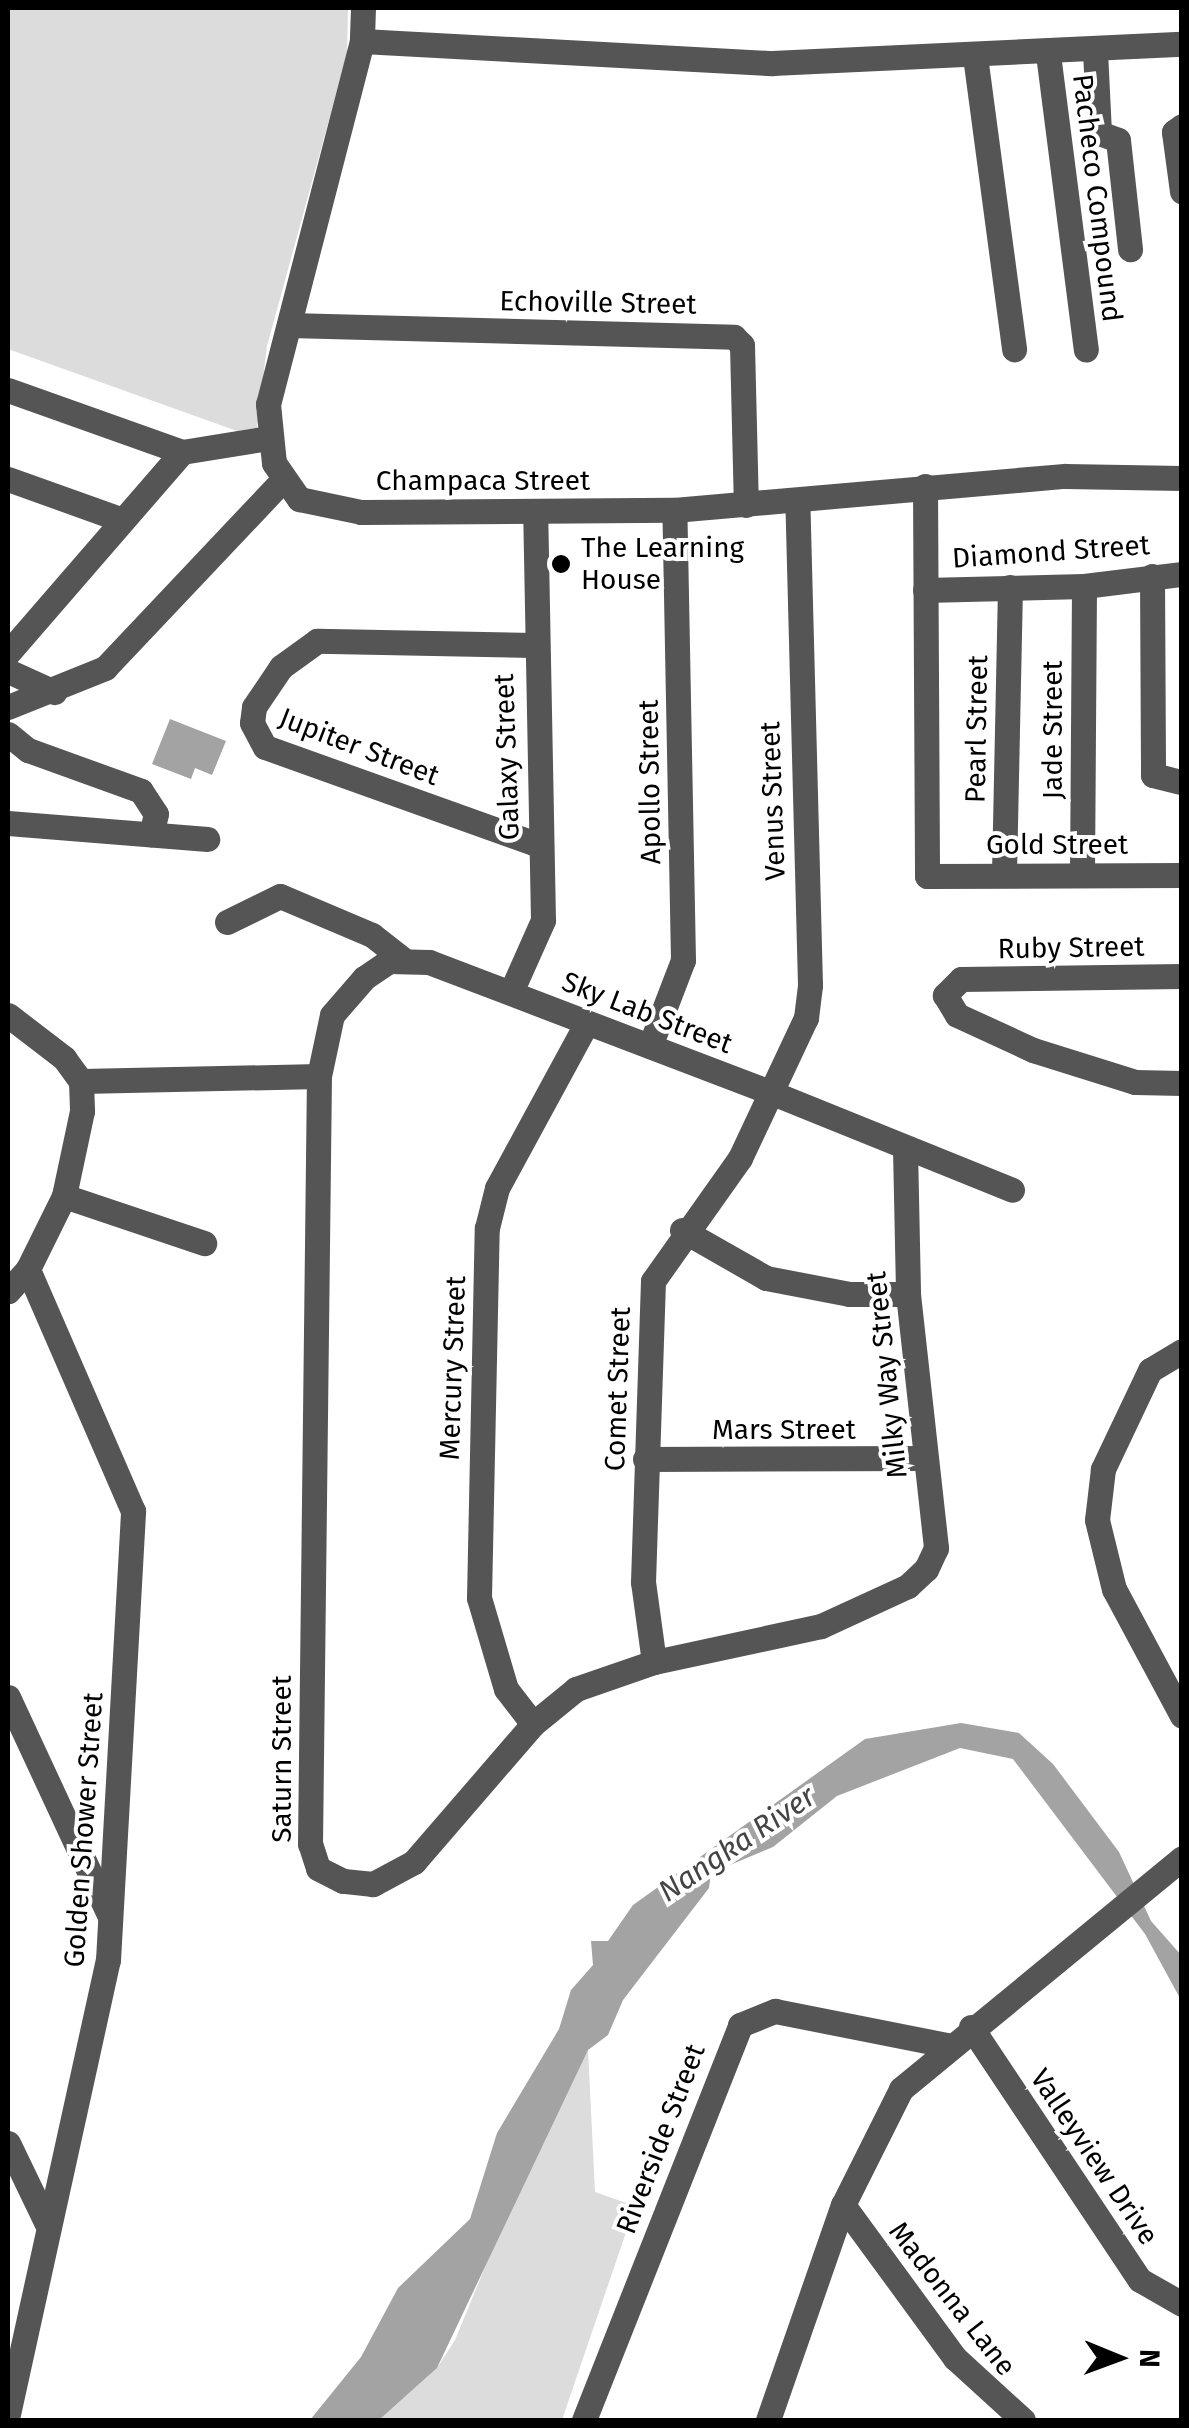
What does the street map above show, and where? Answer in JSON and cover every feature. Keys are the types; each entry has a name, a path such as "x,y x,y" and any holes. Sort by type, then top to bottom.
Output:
{"street":[{"path":"8,707 54,692 114,660 281,482 268,438 268,404 362,41 363,8"},
{"path":"362,41 772,63 1048,54 1182,44"},
{"path":"1096,51 1100,133 1120,146 1130,249"},
{"name":"Pacheco Compound","path":"1048,54 1086,350"},
{"path":"976,56 1014,348"},
{"path":"1182,126 1174,132 1182,191"},
{"name":"Echoville Street","path":"289,325 734,337 742,345 746,504"},
{"path":"8,390 182,452 268,438"},
{"path":"8,653 120,519 182,452"},
{"path":"8,478 120,519"},
{"name":"Champaca Street","path":"281,482 309,504 340,511 535,512 674,510 925,486 1182,478"},
{"path":"925,486 925,590"},
{"name":"Venus Street","path":"770,1092 806,1018 810,985 797,500"},
{"name":"Apollo Street","path":"650,1046 683,960 674,510"},
{"name":"Galaxy Street","path":"510,992 543,920 534,645 535,512"},
{"name":"Diamond Street","path":"925,590 1084,586 1182,574"},
{"path":"1152,576 1153,776 1182,782"},
{"name":"Pearl Street","path":"1004,874 1010,586"},
{"name":"Jade Street","path":"1082,874 1084,586"},
{"name":"Gold Street","path":"925,590 924,868 933,878 1004,874 1182,875"},
{"name":"Jupiter Street","path":"534,645 317,641 282,668 254,707 252,723 265,747 539,845"},
{"path":"8,671 54,692"},
{"path":"8,734 28,750 141,791 156,814 151,834"},
{"path":"8,823 207,839"},
{"name":"Sky Lab Street","path":"228,922 280,896 372,935 400,958 510,992 1012,1190"},
{"path":"80,1081 319,1076 332,1015 364,978 400,958"},
{"name":"Ruby Street","path":"1182,976 961,979 944,995 957,1015 1032,1050 1135,1082 1182,1083"},
{"path":"8,1016 43,1035 80,1081 77,1149 64,1196 28,1268 8,1291"},
{"name":"Mercury Street","path":"534,1724 506,1689 478,1598 487,1228 497,1188 586,1024"},
{"name":"Saturn Street","path":"319,1076 310,1844 318,1868 343,1881 373,1884 414,1862 534,1724 576,1689 654,1662 820,1626 908,1586"},
{"name":"Comet Street","path":"654,1662 643,1582 650,1300 682,1230 740,1158 770,1092"},
{"name":"Milky Way Street","path":"905,1148 908,1294 936,1548 908,1586"},
{"path":"64,1196 204,1244"},
{"path":"682,1230 766,1278 849,1294 908,1294"},
{"name":"Golden Shower Street","path":"8,2408 46,2222 102,1994 112,1922 133,1511 28,1268"},
{"path":"1182,1351 1150,1370 1103,1469 1097,1520 1114,1589 1182,1716"},
{"name":"Mars Street","path":"645,1459 924,1458"},
{"path":"8,1697 112,1922"},
{"path":"768,2420 842,2205 890,2104 947,2045 1182,1858"},
{"name":"Riverside Street","path":"584,2420 745,2020 775,2011 947,2045"},
{"name":"Valleyview Drive","path":"971,2026 1140,2280 1182,2304"},
{"path":"8,2144 46,2222"},
{"name":"Madonna Lane","path":"842,2205 955,2358 1023,2420"}],"shaded area":[{"path":"8,8 348,8 347,54 267,346 257,428 237,431 8,349"},
{"path":"588,2049 595,2192 635,2206 562,2420 379,2420 437,2368 455,2340 526,2168"}],"water":[{"path":"170,719 226,741 212,775 195,768 191,779 152,764"},
{"name":"Nangka River","path":"961,1723 1019,1733 1053,1764 1119,1852 1151,1921 1181,1955 1181,2000 1145,1934 1013,1759 960,1748 837,1796 773,1847 711,1873 709,1888 623,2000 608,2035 588,2050 437,2368 379,2420 310,2420 361,2357 398,2288 470,2219 497,2133 559,2029 571,1990 593,1965 591,1941 608,1941 633,1905 865,1739"}],"place":[{"name":"The Learning House","path":"561,564"}]}
